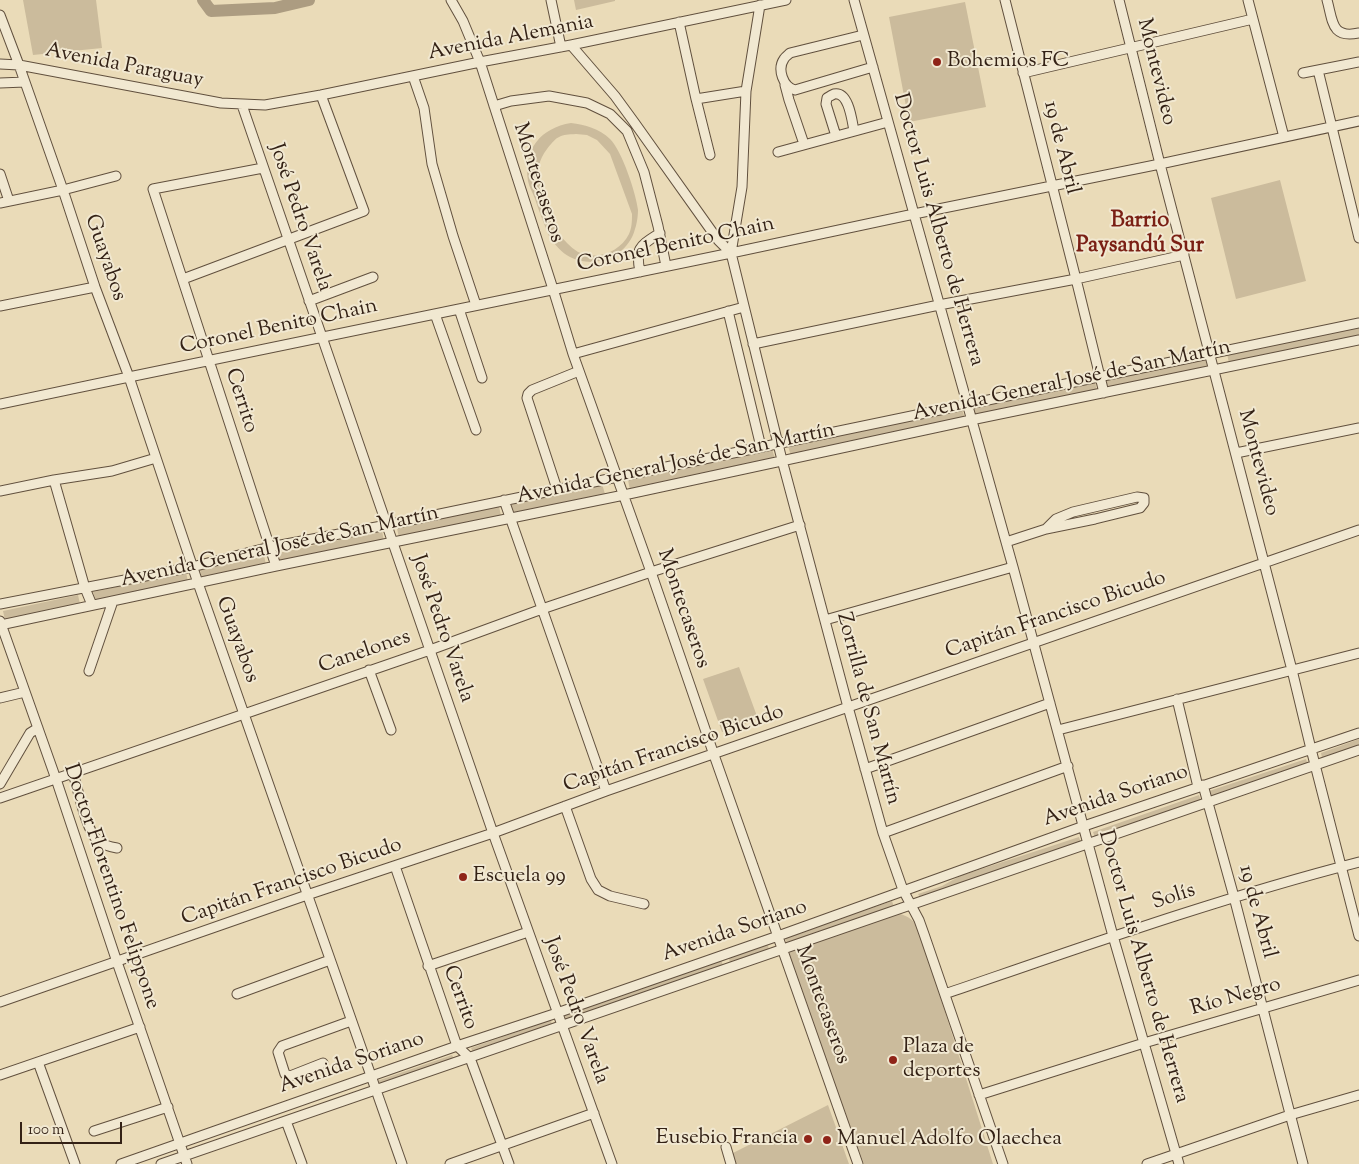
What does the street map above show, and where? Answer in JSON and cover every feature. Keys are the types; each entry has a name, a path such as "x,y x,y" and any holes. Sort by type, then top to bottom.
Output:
{"street":[{"name":"Montecaseros","path":"451,0 480,62 579,372 624,495 858,1164"},
{"path":"550,0 560,47"},
{"name":"Avenida Alemania","path":"242,105 265,105 321,95 786,0"},
{"name":"Doctor Luis Alberto de Herrera","path":"854,0 1013,566 1113,936 1179,1164"},
{"name":"19 de Abril","path":"1005,0 1104,393"},
{"name":"Montevideo","path":"1119,0 1130,49 1236,453 1359,936"},
{"path":"1248,0 1284,137"},
{"path":"1327,0 1334,28 1341,33 1351,34 1359,32"},
{"name":"Zorrilla de San Martín","path":"760,5 746,91 742,187 730,253 782,460 883,833 903,890 922,927 1003,1164"},
{"name":"Guayabos","path":"0,15 63,190 192,567 402,1164"},
{"path":"1023,73 1253,19"},
{"path":"679,22 710,155"},
{"path":"804,144 782,76 781,67 784,58 790,53 864,35"},
{"name":"Zorrilla de San Martín","path":"571,45 615,96 718,240 730,253"},
{"path":"1303,73 1359,62"},
{"name":"Avenida Paraguay","path":"0,64 19,65 221,103 242,105"},
{"path":"785,84 790,89 795,90 872,67"},
{"path":"1318,70 1359,238"},
{"path":"413,76 424,108 432,164 476,305"},
{"path":"0,83 25,82"},
{"path":"696,99 746,91"},
{"path":"836,136 826,104 827,98 834,94 841,95 846,99 854,131"},
{"path":"183,279 364,211 321,95"},
{"path":"494,106 549,96 587,104 610,114 627,131 644,172 660,233 666,266"},
{"name":"José Pedro Varela","path":"242,105 492,833 612,1164"},
{"name":"Coronel Benito Chain","path":"0,404 1160,164 1359,121"},
{"path":"778,152 888,122"},
{"name":"Cerrito","path":"263,168 153,190 276,566"},
{"path":"0,174 4,202 63,190 116,176"},
{"path":"640,272 637,258 638,251 645,243 660,233"},
{"path":"753,344 939,305 1076,279 1184,255"},
{"path":"309,301 373,278"},
{"path":"0,306 95,288"},
{"path":"573,354 744,307"},
{"path":"459,309 482,378"},
{"path":"728,311 761,447"},
{"path":"435,314 476,430"},
{"name":"Avenida General José de San Martín","path":"0,604 192,567 270,547 968,405 1359,323"},
{"name":"Avenida General José de San Martín","path":"0,623 624,495 782,460 1359,340"},
{"path":"557,489 528,394 532,390 579,372"},
{"path":"1236,453 1359,428"},
{"path":"0,491 112,471 156,458"},
{"path":"54,480 85,588 92,605"},
{"path":"1006,542 1046,529 1095,520 1140,508 1144,503 1144,498 1137,497 1073,512 1056,519 1046,529"},
{"path":"504,500 606,791"},
{"name":"Canelones","path":"0,798 430,650 542,609 800,525"},
{"name":"Capitán Francisco Bicudo","path":"0,1002 492,833 606,791 1359,530"},
{"path":"825,620 1013,566"},
{"path":"89,671 113,601"},
{"name":"Doctor Florentino Felippone","path":"0,623 56,779 186,1160"},
{"path":"1058,730 1359,653"},
{"path":"369,670 391,730"},
{"path":"0,698 25,692"},
{"name":"19 de Abril","path":"1176,699 1201,786 1208,802 1234,897 1303,1164"},
{"path":"865,769 1050,702"},
{"path":"0,784 30,733 38,728"},
{"name":"Avenida Soriano","path":"122,1164 778,936 1084,826 1359,733"},
{"name":"Avenida Soriano","path":"161,1164 186,1160 375,1090 1359,750"},
{"path":"883,833 1068,766"},
{"path":"73,773 94,837 99,843 117,848"},
{"path":"565,806 591,879 598,890 610,896 644,904"},
{"name":"Solís","path":"945,994 1113,936 1234,897 1359,862"},
{"name":"Cerrito","path":"395,866 457,1046 470,1058 509,1164"},
{"path":"428,966 528,932"},
{"path":"726,954 731,966"},
{"path":"237,994 330,960"},
{"name":"Río Negro","path":"980,1095 1144,1043 1359,980"},
{"path":"323,1063 290,1076 286,1074 278,1052 282,1046 351,1021"},
{"path":"0,1075 140,1027"},
{"path":"38,1062 75,1164"},
{"path":"1147,1164 1290,1115 1359,1095"},
{"path":"94,1131 168,1108"},
{"path":"450,1164 594,1113"},
{"path":"286,1122 302,1164"},
{"path":"726,1147 731,1164"}],"shaded area":[{"path":"23,0 96,0 102,48 33,55"},
{"path":"574,0 615,0 615,1 576,10"},
{"name":"Bohemios FC","path":"965,2 986,107 909,122 889,17"},
{"path":"571,123 592,128 606,135 615,145 628,173 638,210 636,224 626,247 610,258 590,262 580,261 561,251 549,236 529,186 527,170 531,150 543,135 560,126","holes":["566,135 587,135 597,140 610,154 632,214 631,229 620,246 607,253 593,256 578,252 558,233 542,190 539,173 539,164 543,155 557,138"]},
{"path":"1280,180 1306,281 1236,299 1211,198"},
{"path":"1359,325 1359,337 1229,364 1227,353"},
{"path":"1205,358 1208,368 1108,389 1106,379"},
{"path":"1095,381 1097,392 975,417 973,407"},
{"path":"962,409 965,419 791,456 788,446"},
{"path":"772,449 775,459 630,490 628,480"},
{"path":"602,484 605,494 513,514 511,505"},
{"path":"499,506 501,516 399,538 397,528"},
{"path":"382,531 384,541 280,563 278,553"},
{"path":"264,555 266,565 202,580 200,570"},
{"path":"186,572 188,582 96,601 93,592"},
{"path":"78,595 80,604 5,620 3,611"},
{"path":"739,667 758,719 722,732 703,679"},
{"path":"1359,739 1359,745 1322,758 1321,753"},
{"path":"1306,759 1308,765 1211,798 1209,791"},
{"path":"1199,795 1201,801 1095,838 1093,832"},
{"path":"1079,837 1081,843 920,897 918,894 942,886 960,876"},
{"path":"892,901 894,907 787,944 785,938"},
{"name":"Plaza de deportes","path":"896,913 908,917 918,926 993,1164 864,1164 787,955 789,951"},
{"path":"768,945 769,950 730,963 729,958"},
{"path":"721,960 723,965 566,1020 564,1015"},
{"path":"551,1020 552,1025 473,1052 471,1048"},
{"path":"452,1055 454,1059 379,1085 377,1081"},
{"path":"828,1105 849,1164 734,1164 731,1154"}],"waterway":[{"path":"203,0 211,11 275,8 309,0"}],"place":[{"name":"Bohemios FC","path":"937,62"},
{"name":"Escuela 99","path":"463,877"},
{"name":"Plaza de deportes","path":"893,1060"},
{"name":"Eusebio Francia","path":"808,1139"},
{"name":"Manuel Adolfo Olaechea","path":"827,1140"}],"district":[{"name":"Barrio Paysandú Sur","path":"1140,234"}]}
